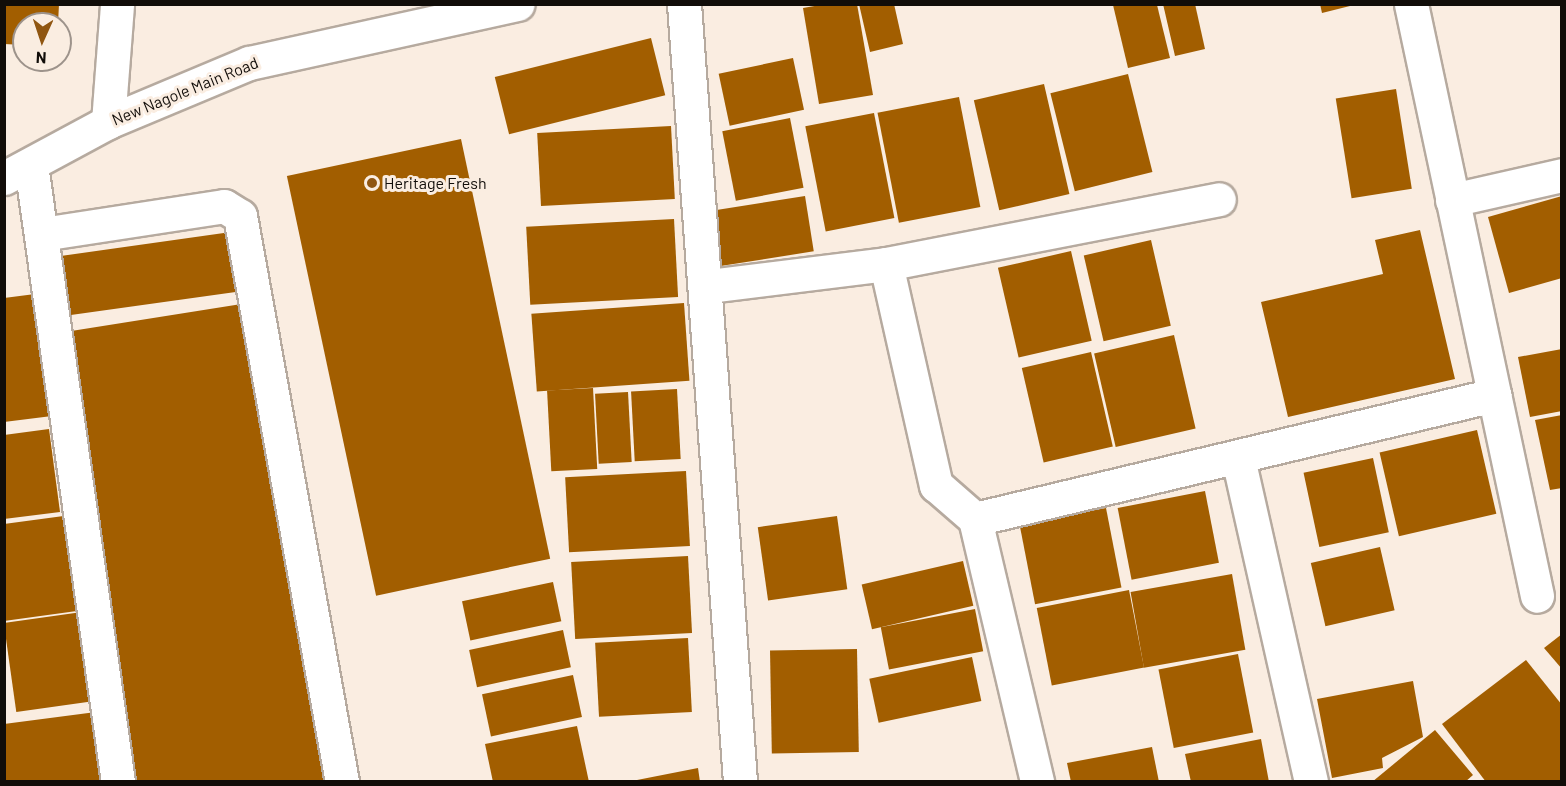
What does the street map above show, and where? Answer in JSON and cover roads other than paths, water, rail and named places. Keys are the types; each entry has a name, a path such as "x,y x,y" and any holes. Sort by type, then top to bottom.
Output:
{"street":[{"path":"108,122 117,4"},
{"path":"684,4 708,286 740,782"},
{"path":"1411,4 1537,596"},
{"name":"New Nagole Main Road","path":"18,171 108,122 249,63 498,6"},
{"path":"18,171 42,234 118,782"},
{"path":"1452,200 1562,175"},
{"path":"708,286 886,264 1219,200"},
{"path":"42,234 225,206 240,216 342,782"},
{"path":"886,264 936,485 975,519 1037,782"},
{"path":"975,519 1494,395"},
{"path":"1238,458 1311,782"}],"place":[{"name":"Heritage Fresh","path":"372,183"}]}
